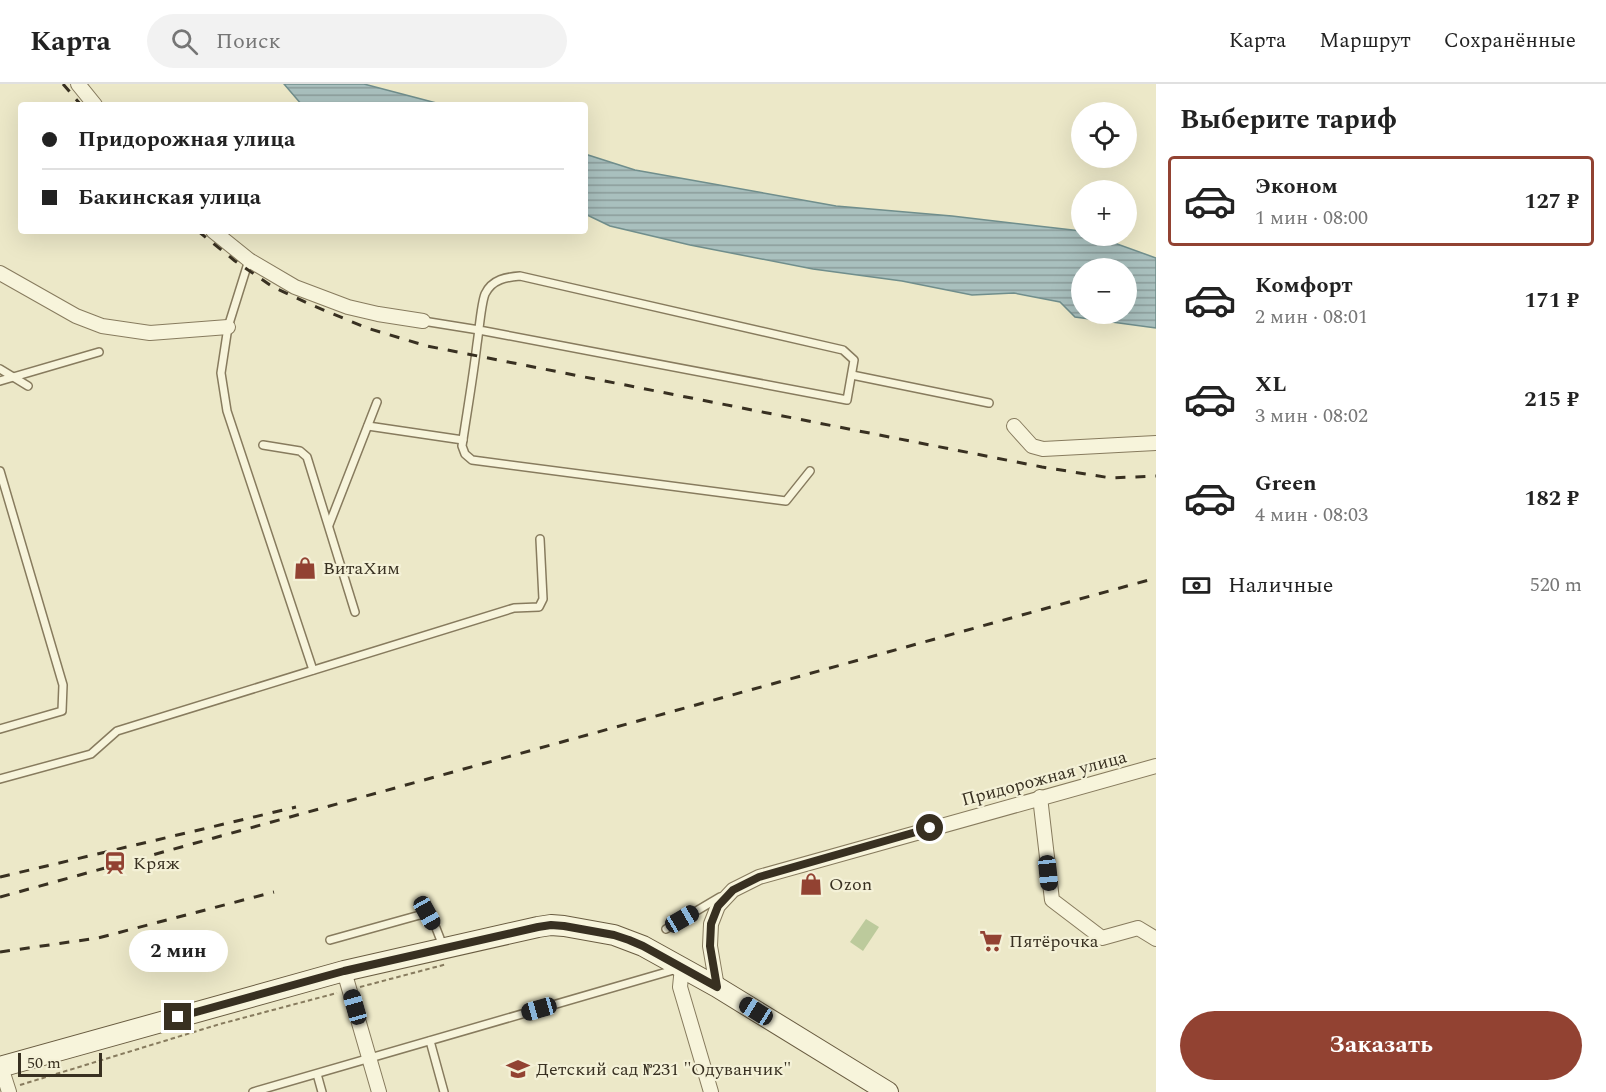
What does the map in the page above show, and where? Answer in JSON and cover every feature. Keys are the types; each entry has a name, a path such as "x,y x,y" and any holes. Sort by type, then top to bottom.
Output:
{"main road":[{"path":"1,1067 447,956 538,927 558,926 614,935 629,940 717,987 888,1092"}],"street":[{"path":"78,84 93,102"},
{"path":"217,234 249,260 295,286 348,307 423,321"},
{"path":"0,273 76,316 102,326 150,333 228,327"},
{"path":"1014,426 1032,446 1043,449 1156,443"},
{"name":"Придорожная улица","path":"717,987 710,946 711,924 718,906 733,890 759,877 1156,766"},
{"path":"1040,797 1052,900 1102,938 1138,928 1156,939"},
{"path":"681,967 680,987 711,1092"},
{"path":"347,980 379,1092"},
{"path":"1,1067 8,1090"}],"lane":[{"path":"249,260 228,327 221,373 227,411 313,670"},
{"path":"423,321 479,330 847,400 854,360 843,350 520,276 499,280 485,294 479,330 462,446 465,454 472,460 786,501 810,471"},
{"path":"0,381 99,352"},
{"path":"0,369 28,386"},
{"path":"852,375 989,403"},
{"path":"328,525 377,402"},
{"path":"368,426 463,440"},
{"path":"263,445 300,451 308,458 356,612"},
{"path":"0,471 63,685 62,711 0,729"},
{"path":"0,779 91,754 117,731 514,608 540,607 543,599 540,539"},
{"path":"666,929 733,890"},
{"path":"330,940 427,913 436,928 447,956"},
{"path":"254,1092 681,967"},
{"path":"430,1041 444,1092"},
{"path":"317,1074 322,1092"}],"path":[{"path":"8,1090 220,1024 347,980 447,956"}],"green space":[{"path":"866,919 879,927 863,951 850,942"}],"water":[{"path":"284,84 364,84 433,102 299,102"},
{"path":"588,155 635,170 836,206 1071,230 1071,246 1123,246 1156,258 1156,328 1127,324 1137,324 1137,258 1071,258 1071,313 1060,302 1014,293 972,295 902,281 813,269 690,245 610,226 588,215"}],"railway":[{"path":"63,84 78,102"},
{"path":"202,234 235,261 273,287 367,328 427,346 1042,467 1111,478 1156,476"},
{"path":"0,897 1156,578"},
{"path":"0,877 296,807"},
{"path":"0,952 98,938 274,892"}],"place":[{"name":"ВитаХим","path":"305,568"},
{"name":"Кряж","path":"115,863"},
{"name":"Ozon","path":"811,884"},
{"name":"Пятёрочка","path":"991,941"},
{"name":"Детский сад №231 \"Одуванчик\"","path":"518,1069"}],"route":[{"path":"178,1017 344,971 551,925 614,935 629,940 717,987 710,946 711,924 718,906 733,890 759,877 930,828"}]}
